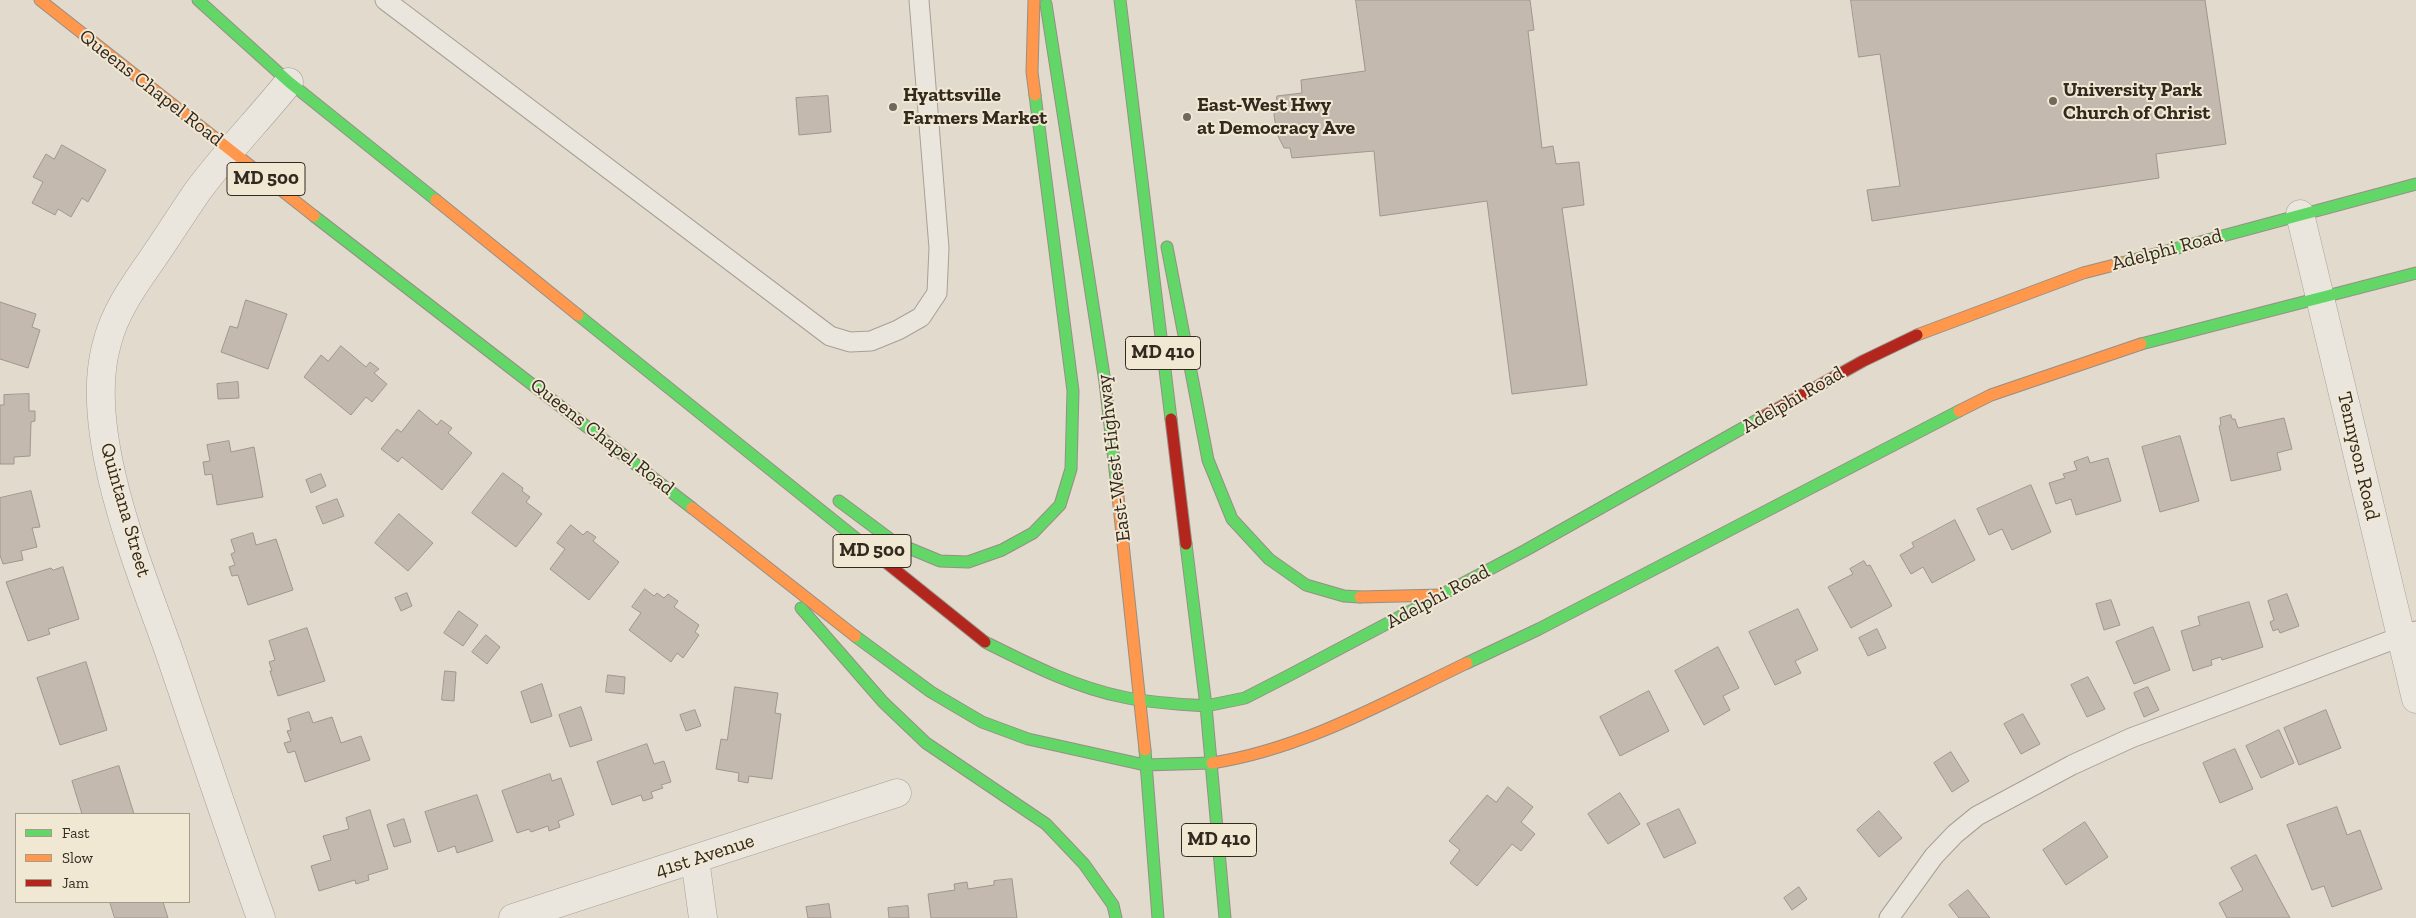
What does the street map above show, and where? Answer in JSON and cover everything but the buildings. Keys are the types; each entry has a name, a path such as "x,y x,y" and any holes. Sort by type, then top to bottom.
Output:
{"main road":[{"name":"Queens Chapel Road","path":"40,0 757,558 867,646 931,692 982,722 1028,739 1145,765 1212,763"},
{"name":"MD 500","path":"198,0 289,82 985,642 1090,687 1141,701 1206,706"},
{"path":"832,497 894,542 940,561 968,562 1002,550 1033,533 1060,505 1072,469 1073,391 1032,72 1034,0"},
{"name":"East-West Highway","path":"1046,0 1105,382 1141,701 1158,918"},
{"name":"MD 410","path":"1120,0 1206,706 1225,918"},
{"path":"1124,30 1155,186"},
{"name":"Adelphi Road","path":"1206,706 1245,698 1543,541 1863,361 1921,334 2083,273 2416,184"},
{"path":"1164,235 1208,460 1232,519 1269,559 1306,585 1344,596 1369,598 1441,595"},
{"path":"1212,763 1232,760 1287,745 1353,718 1539,629 1834,474 1991,395 2083,362 2156,340 2416,273"},
{"path":"629,355 767,451"},
{"path":"757,558 883,702 926,743 1046,824 1084,864 1113,905 1116,918"}],"street":[{"name":"Quintana Street","path":"261,918 227,824 129,534 105,449 101,412 102,371 106,343 116,316 198,191 289,82"},
{"name":"Tennyson Road","path":"2300,214 2320,298 2408,633 2416,699"},
{"name":"41st Avenue","path":"513,918 897,794"},
{"path":"695,859 702,918"}],"lane":[{"path":"385,0 830,336 850,342 871,341 906,326 921,317 937,293 939,248 919,0"},
{"path":"1889,918 1934,856 1955,834 1977,816 2072,765 2131,738 2408,633"}],"traffic: fast":[{"path":"198,0 289,82 436,200"},
{"path":"1120,0 1171,419"},
{"path":"1046,4 1105,382 1117,487"},
{"path":"839,501 894,542 940,561 968,562 1002,550 1033,533 1060,505 1071,469 1073,391 1035,95"},
{"path":"2122,263 2416,184"},
{"path":"314,216 692,508"},
{"path":"1167,247 1208,460 1232,519 1269,559 1306,585 1344,596 1360,597"},
{"path":"2141,344 2416,273"},
{"path":"578,315 863,544"},
{"path":"1467,663 1539,629 1959,411"},
{"path":"1206,706 1245,698 1286,677 1526,550 1766,415"},
{"path":"1186,544 1206,706 1225,918"},
{"path":"801,608 883,702 926,743 1046,824 1084,864 1113,905 1116,918"},
{"path":"855,636 931,692 982,722 1028,739 1145,765 1212,763"},
{"path":"985,642 1052,674 1105,693 1143,701 1206,706"},
{"path":"1145,750 1158,918"}],"traffic: slow":[{"path":"40,0 314,216"},
{"path":"1034,0 1032,72 1035,95"},
{"path":"436,200 578,315"},
{"path":"1917,335 2083,273 2122,263"},
{"path":"1959,411 1991,395 2141,344"},
{"path":"1117,487 1145,750"},
{"path":"692,508 855,636"},
{"path":"1360,597 1441,595"},
{"path":"1212,763 1279,747 1311,735 1374,708 1467,663"}],"traffic: jam":[{"path":"1766,415 1863,361 1917,335"},
{"path":"1171,419 1186,544"},
{"path":"863,544 985,642"}],"place":[{"name":"University Park Church of Christ","path":"2053,101"},
{"name":"Hyattsville Farmers Market","path":"893,107"},
{"name":"East-West Hwy at Democracy Ave","path":"1187,117"}]}
